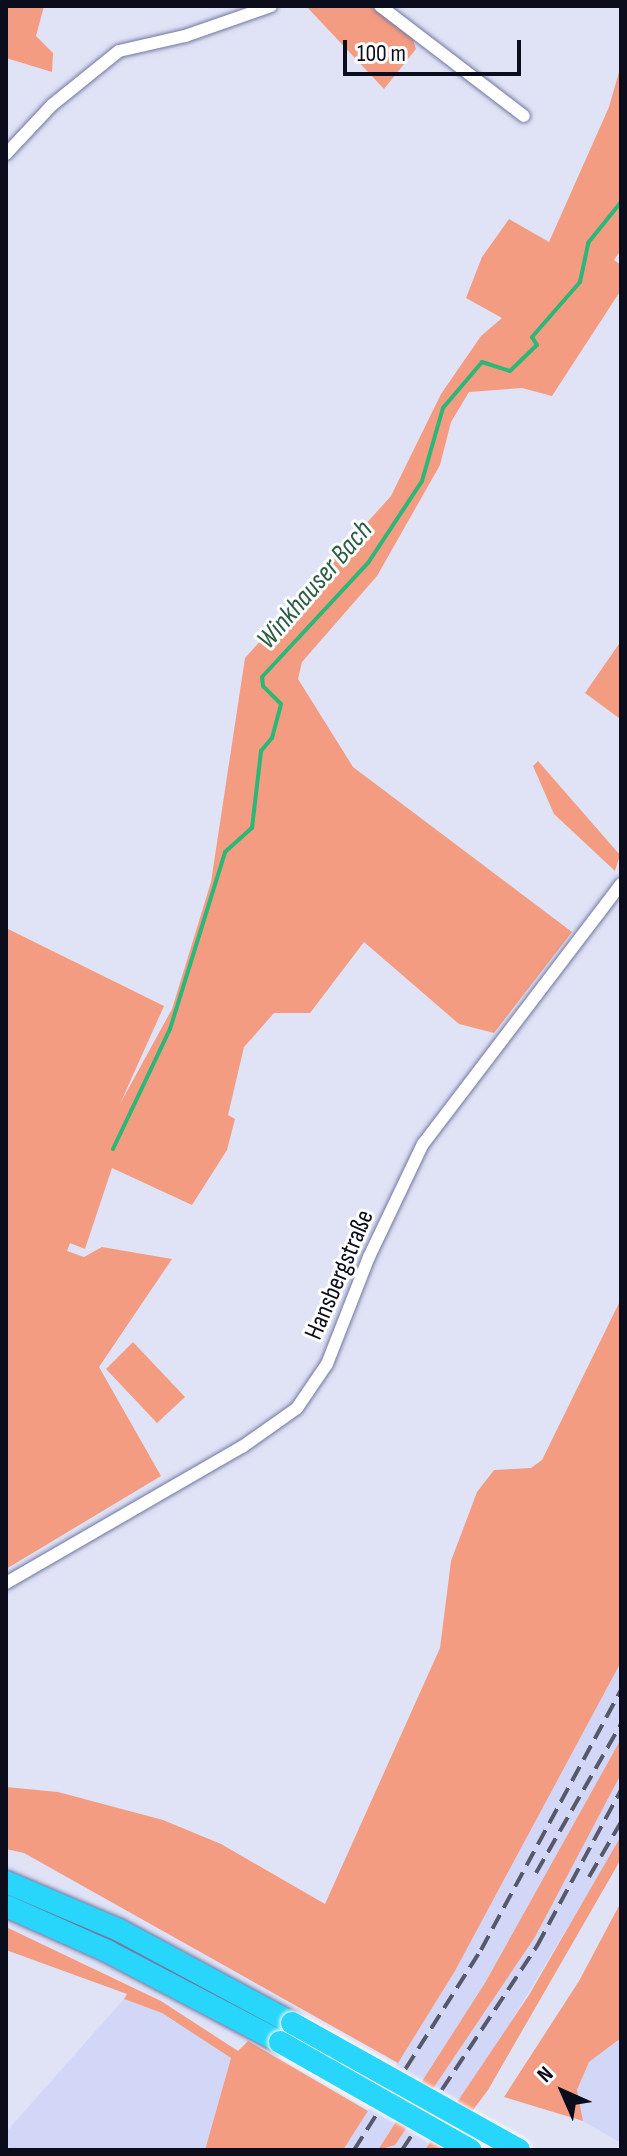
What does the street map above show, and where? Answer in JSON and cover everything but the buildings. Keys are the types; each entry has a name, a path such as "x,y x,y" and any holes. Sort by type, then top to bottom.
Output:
{"highway":[{"path":"6,1882 119,1930 470,2150"},
{"path":"6,1906 286,2033 519,2150"}],"street":[{"path":"6,154 52,105 119,51 185,36 271,6"},
{"path":"380,6 524,116"},
{"name":"Hansbergstraße","path":"6,1583 242,1447 297,1408 327,1364 369,1257 423,1144 621,884"}],"shaded area":[{"path":"6,6 44,6 36,36 53,53 52,72 6,58"},
{"path":"306,6 373,6 412,36 416,49 384,89"},
{"path":"621,65 621,250 614,260 621,265 621,290 552,396 522,388 469,392 451,422 440,465 377,576 302,662 298,679 353,767 572,932 494,1033 459,1024 364,942 310,1013 274,1013 244,1047 228,1115 235,1119 227,1150 192,1205 112,1168 85,1249 70,1243 67,1251 84,1257 102,1247 172,1259 99,1367 161,1476 6,1569 6,928 164,1006 120,1104 172,1009 211,882 245,658 391,496 441,394 481,336 502,318 466,298 482,257 509,219 549,242 609,107"},
{"path":"621,641 621,716 619,718 585,693"},
{"path":"538,761 620,855 615,871 554,814 533,766"},
{"path":"621,1299 621,1662 455,1971 398,2063 24,1853 6,1849 6,1787 58,1792 163,1820 221,1844 325,1904 440,1648 451,1561 477,1492 494,1470 531,1468 542,1460"},
{"path":"133,1342 185,1397 157,1423 106,1369"},
{"path":"621,1662 621,1836 607,1862 477,2078 425,2150 343,2150 455,1971"},
{"path":"621,1739 621,1774 535,1937 395,2145 378,2150 485,1983"},
{"path":"621,1836 621,1859 488,2090 443,2150 425,2150 529,1995"},
{"path":"621,1902 621,2038 589,2062 577,2090 583,2121 504,2097 579,1981"},
{"path":"6,1927 161,2001 238,2051 248,2041 368,2111 343,2150 205,2150 231,2058 162,2013 124,1999 127,1994 6,1950"},
{"path":"124,1999 162,2013 231,2058 205,2150 9,2150 6,2132"},
{"path":"621,2038 621,2143 583,2121 577,2090 589,2062"}],"waterway":[{"name":"Winkhauser Bach","path":"113,1149 170,1029 225,852 252,828 261,751 272,738 281,704 263,686 262,677 368,563 422,481 443,408 482,362 510,371 537,345 532,337 580,282 588,243 621,202"}],"railway":[{"path":"354,2150 481,1950 621,1690"},
{"path":"536,1873 621,1724"},
{"path":"402,2150 537,1946 621,1790"},
{"path":"589,1877 621,1822"}]}
